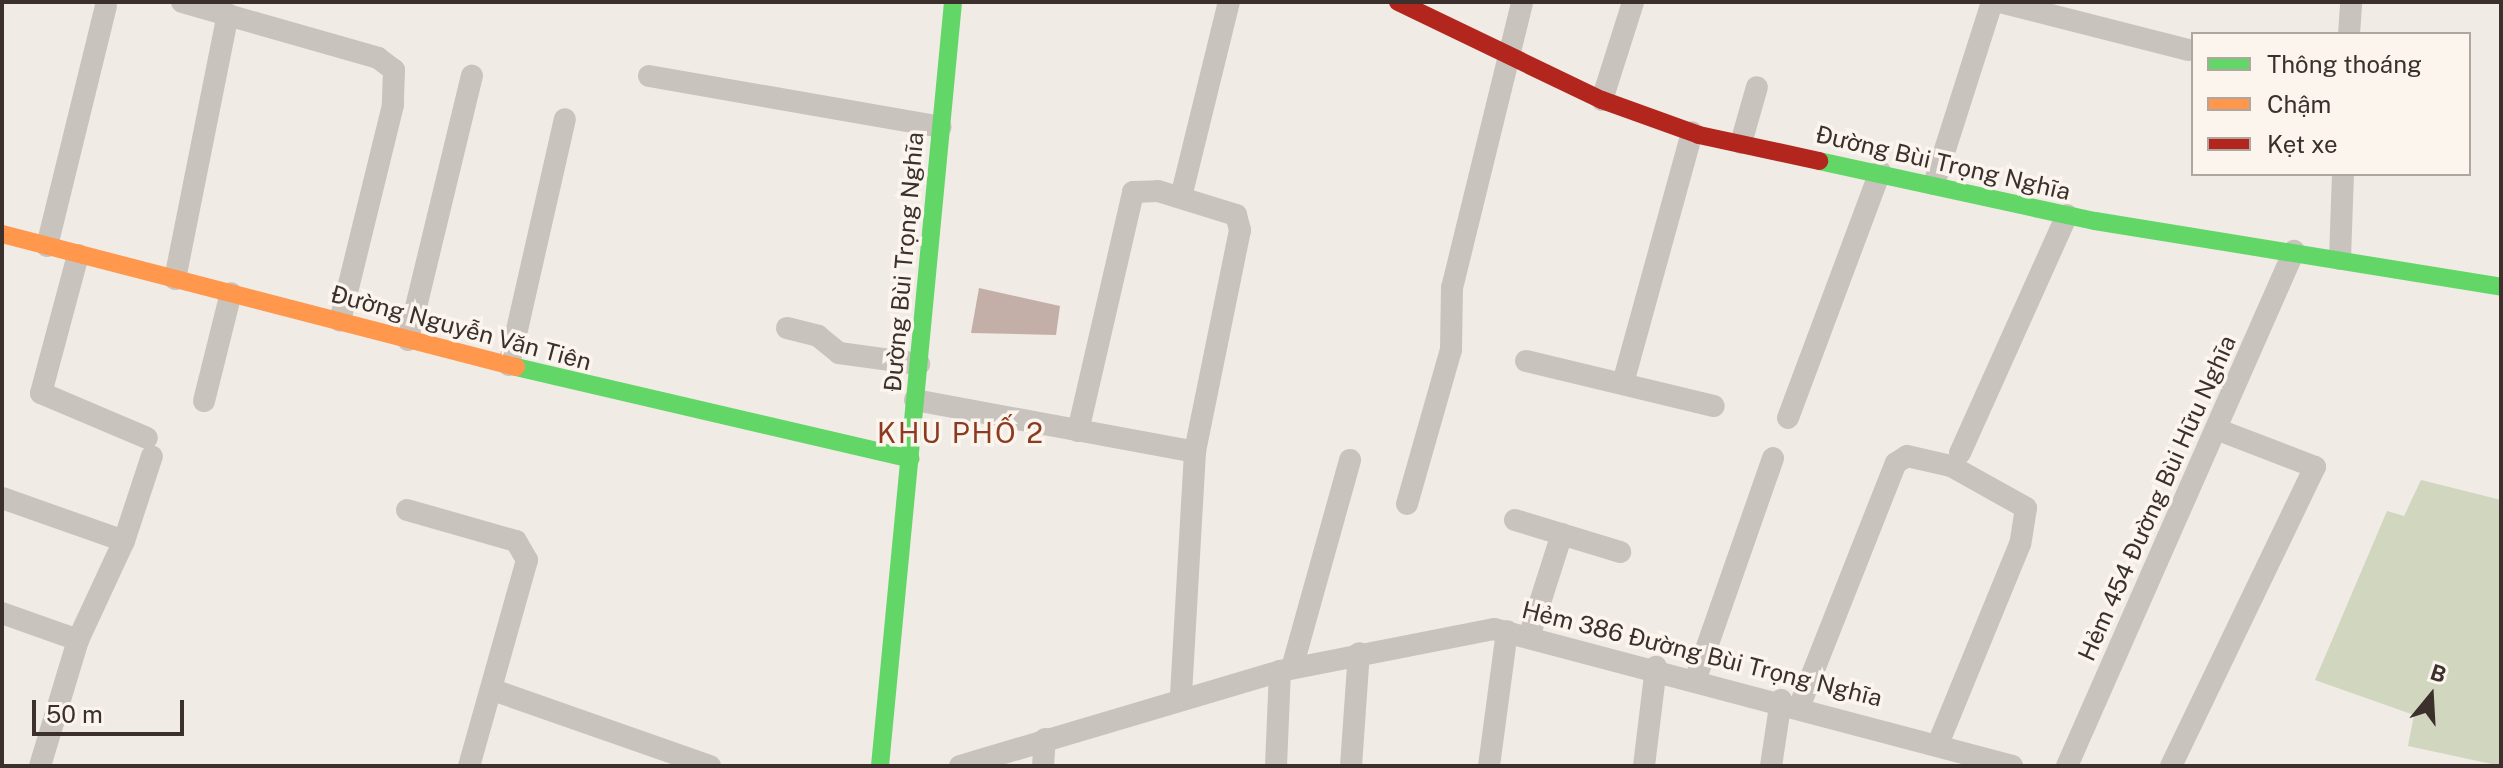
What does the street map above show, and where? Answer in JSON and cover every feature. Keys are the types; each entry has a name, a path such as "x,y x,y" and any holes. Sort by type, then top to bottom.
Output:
{"street":[{"path":"182,2 378,58 394,70 393,105 340,321"},
{"name":"Đường Bùi Trọng Nghĩa","path":"880,766 953,2"},
{"path":"1181,197 1229,2"},
{"path":"1407,504 1451,350 1452,288 1522,2"},
{"path":"1602,100 1633,2"},
{"path":"1934,184 1992,2"},
{"path":"2000,2 2188,50"},
{"path":"2349,32 2351,2"},
{"name":"Đường Bùi Trọng Nghĩa","path":"1408,4 1602,100 1692,132 2067,215 2501,287"},
{"path":"47,246 106,6"},
{"path":"175,279 228,14"},
{"path":"408,340 472,76"},
{"path":"649,76 941,127"},
{"path":"1741,143 1757,87"},
{"path":"509,365 565,119"},
{"path":"1623,383 1692,132"},
{"path":"1788,418 1880,172"},
{"path":"2340,259 2343,176"},
{"path":"1078,431 1126,203 1143,188 1181,197 1241,222 1195,452 1181,696"},
{"path":"1960,453 2067,215"},
{"name":"Đường Nguyễn Văn Tiên","path":"2,234 408,340 910,459"},
{"name":"Hẻm 454 Đường Bùi Hữu Nghĩa","path":"2067,766 2294,251"},
{"path":"40,766 78,640 124,541 150,447 41,393 78,255"},
{"path":"204,401 231,293"},
{"path":"787,328 818,336 839,353 919,364"},
{"path":"1526,361 1714,406"},
{"path":"915,400 1195,452"},
{"path":"2171,766 2315,467 2216,429"},
{"path":"1771,766 1791,703 1896,463 1907,456 1951,466 2026,508 2020,544 1938,744"},
{"path":"1696,678 1773,458"},
{"path":"1276,766 1286,670 1350,460"},
{"path":"2,498 124,541"},
{"path":"407,510 524,547 524,586 469,766"},
{"path":"1515,520 1620,552"},
{"path":"1530,634 1562,534"},
{"path":"2,613 78,640"},
{"path":"1489,766 1507,631"},
{"name":"Hẻm 386 Đường Bùi Trọng Nghĩa","path":"960,766 1181,696 1286,670 1445,634 1507,631 1530,634 1791,703 2012,766"},
{"path":"1351,766 1359,653"},
{"path":"1644,766 1656,667"},
{"path":"493,690 710,766"},
{"path":"1043,766 1045,739"}],"green space":[{"path":"2421,480 2501,500 2501,766 2408,746 2414,715 2315,680 2387,511 2404,516"}],"building":[{"path":"979,288 1060,306 1056,335 971,333"}],"traffic: fast":[{"path":"880,766 953,2"},
{"path":"1819,161 2095,221 2501,287"},
{"path":"516,367 910,459"}],"traffic: slow":[{"path":"2,234 516,367"}],"traffic: jam":[{"path":"1398,2 1602,100 1699,135 1819,161"}],"district":[{"name":"KHU PHỐ 2","path":"961,433"}]}
